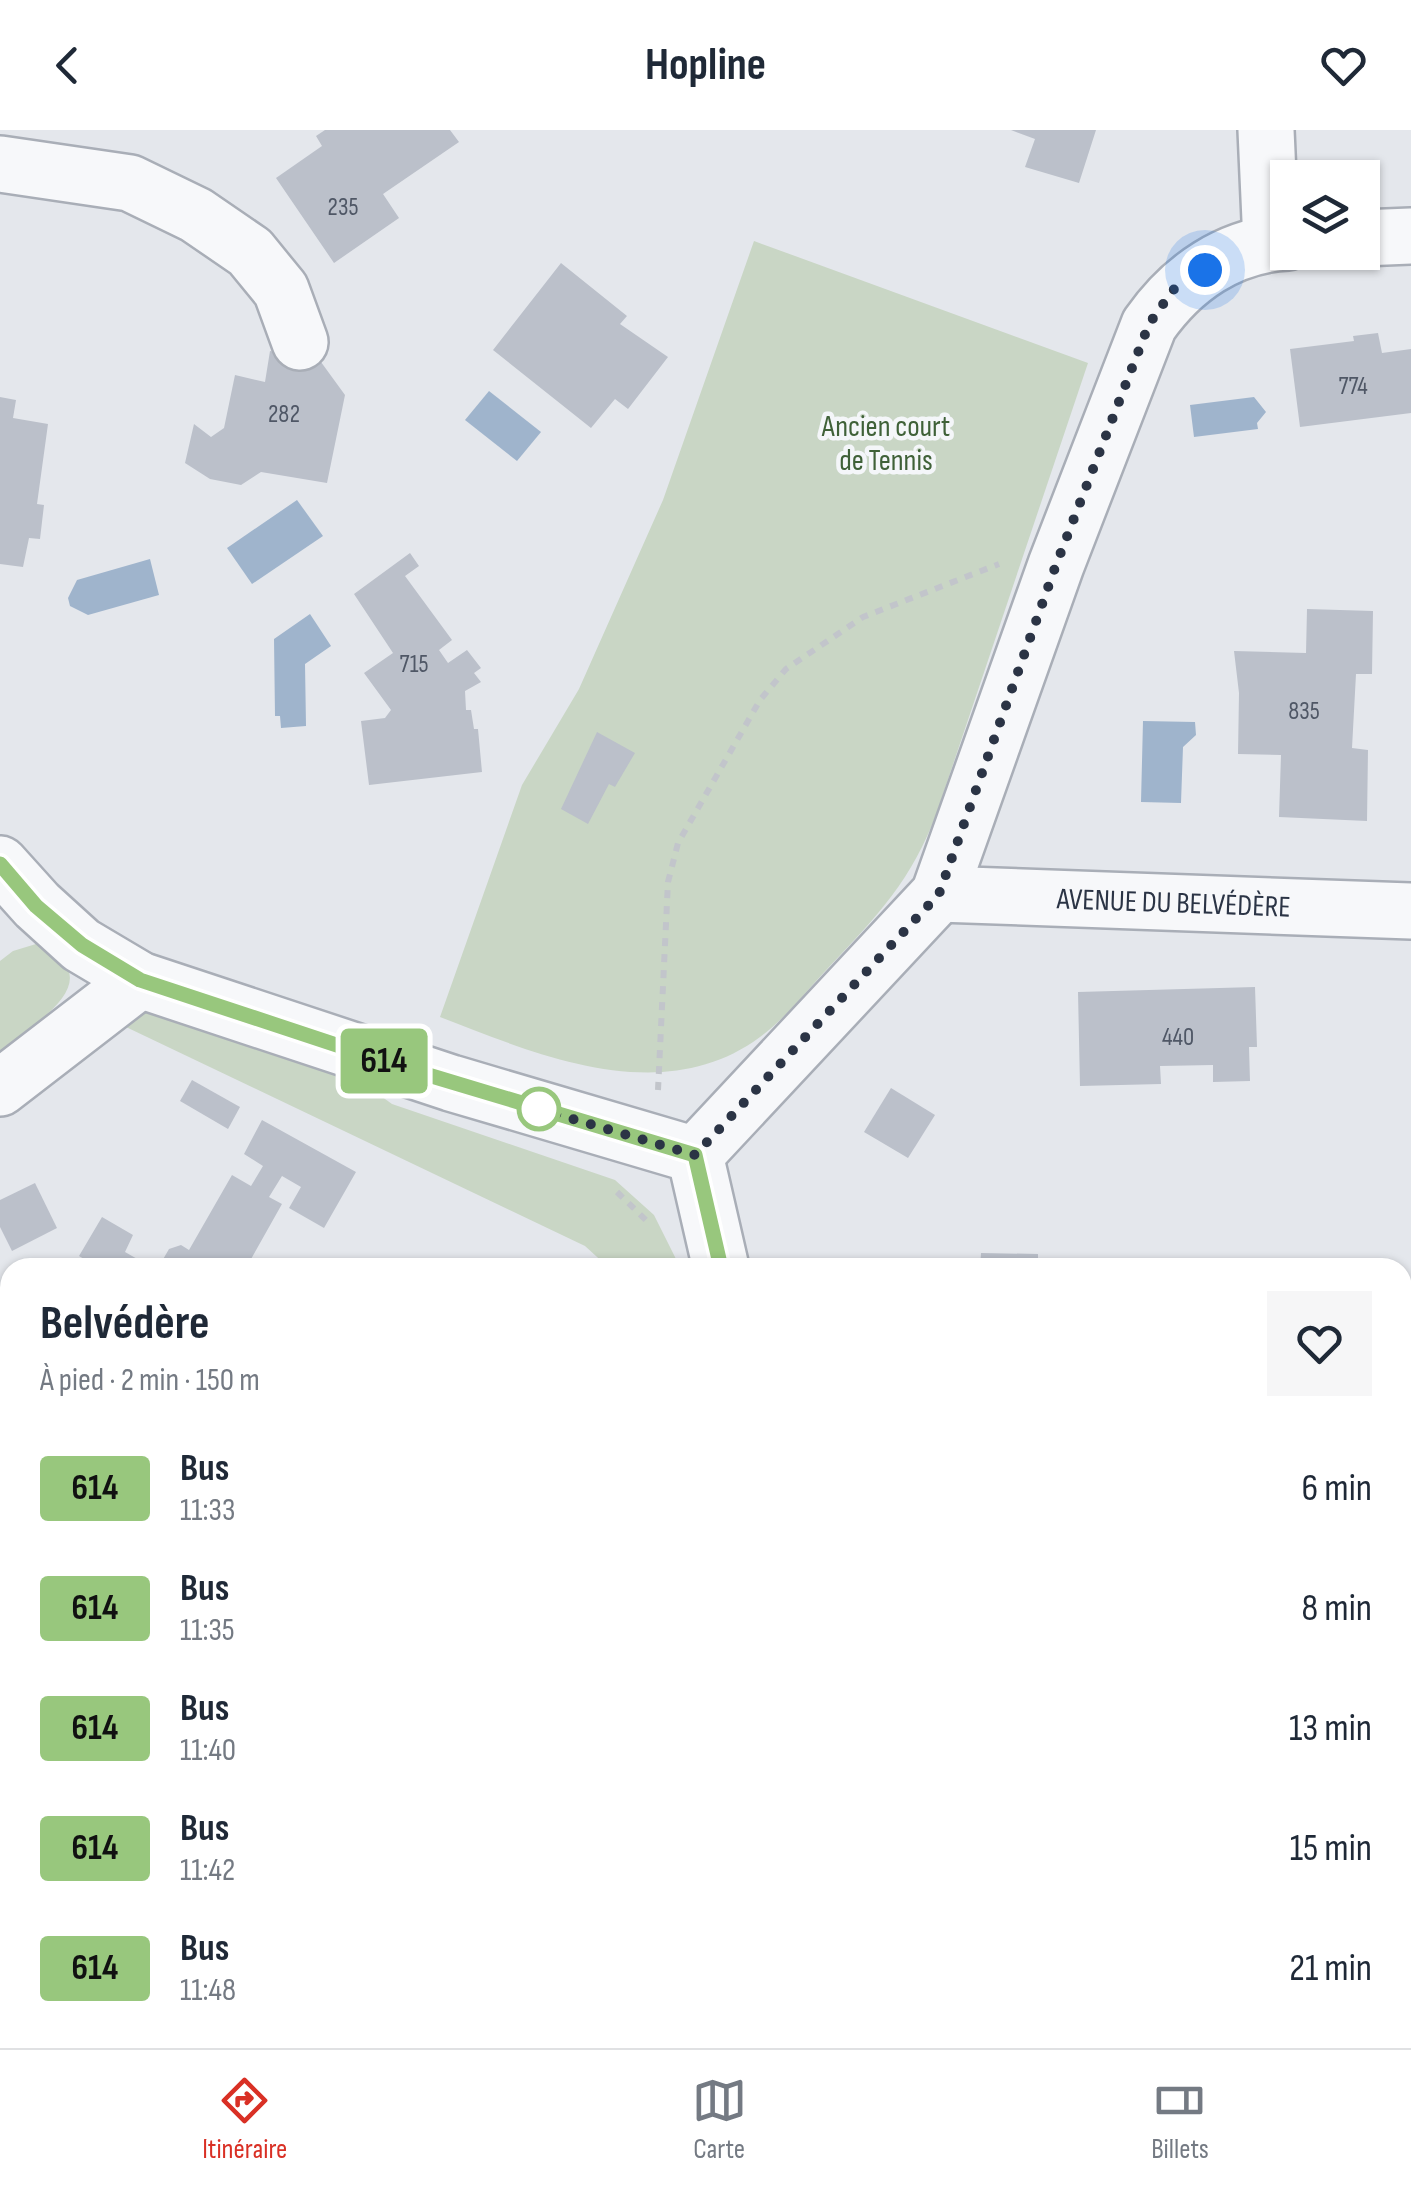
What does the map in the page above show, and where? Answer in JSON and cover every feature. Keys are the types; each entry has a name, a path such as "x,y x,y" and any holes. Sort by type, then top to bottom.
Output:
{"street":[{"path":"1266,130 1270,164"},
{"path":"0,164 130,183 196,215 250,252 281,290 300,342"},
{"path":"1380,237 1411,236"},
{"path":"673,1148 939,894 1056,565 1149,324 1173,290 1236,250 1270,244"},
{"path":"0,864 18,920 82,945 140,980 397,1066 673,1148"},
{"name":"AVENUE DU BELVÉDÈRE","path":"939,894 1411,910"},
{"path":"0,1088 140,980"},
{"path":"673,1148 717,1258"}],"path":[{"path":"673,1148 661,1071 664,931 672,869 678,842 760,700 808,652 862,617 1024,554 1056,565"}],"green space":[{"name":"Ancien court de Tennis","path":"754,241 1088,363 937,812 916,858 892,896 787,1013 760,1037 722,1058 683,1070 600,1068 518,1046 440,1017 522,785 579,689 663,500"},
{"path":"36,944 59,957 69,971 69,985 48,1013 0,1051 0,961 13,951"},
{"path":"144,1006 360,1081 392,1104 615,1180 654,1215 676,1258 598,1258 585,1246 126,1027"}],"water":[{"path":"489,391 541,432 517,461 465,420"},
{"path":"1254,397 1266,412 1257,423 1258,429 1194,437 1190,405"},
{"path":"297,500 323,536 252,584 227,548"},
{"path":"150,559 159,595 88,615 70,606 68,598 77,580"},
{"path":"310,614 331,646 305,664 306,726 281,728 280,716 275,716 274,639"},
{"path":"1143,721 1195,722 1196,735 1183,747 1181,803 1141,802"}],"building":[{"path":"325,130 450,130 459,142 383,194 399,218 334,263 276,178 322,146 316,136"},
{"path":"1011,130 1096,130 1079,183 1025,167 1035,139"},
{"path":"561,263 627,316 620,324 668,357 628,409 615,399 591,428 493,350"},
{"path":"1378,333 1382,353 1411,349 1411,413 1300,427 1290,349 1354,341 1353,336"},
{"path":"270,351 321,362 345,395 327,483 261,472 241,485 210,479 185,463 194,424 211,437 224,428 235,375 265,382"},
{"path":"0,397 16,400 13,418 48,424 37,504 44,505 40,539 29,538 23,567 0,564"},
{"path":"410,553 419,566 405,576 452,640 439,650 448,663 467,650 481,668 474,673 481,682 465,691 466,710 471,710 474,729 478,729 482,772 369,785 361,721 385,718 391,710 364,673 393,653 354,594"},
{"path":"1307,609 1373,611 1372,674 1356,674 1352,748 1368,750 1367,821 1279,817 1281,755 1238,754 1239,693 1234,651 1306,653"},
{"path":"597,732 635,753 615,787 609,784 588,824 561,809"},
{"path":"1255,987 1257,1047 1249,1047 1250,1081 1213,1082 1213,1065 1160,1066 1161,1084 1080,1086 1078,992"},
{"path":"192,1080 240,1107 228,1129 180,1101"},
{"path":"891,1088 935,1115 908,1158 864,1132"},
{"path":"262,1120 356,1172 324,1228 289,1208 301,1187 282,1176 269,1197 282,1204 252,1258 164,1258 169,1249 181,1245 189,1250 232,1175 251,1186 263,1166 244,1154"},
{"path":"35,1183 57,1228 12,1251 0,1227 0,1200"},
{"path":"102,1217 133,1235 125,1252 136,1258 79,1256"},
{"path":"981,1253 1038,1254 1038,1258 981,1258"}],"bus line":[{"name":"614","path":"0,864 36,906 82,945 140,980 233,1014 695,1155 719,1258"}],"route":[{"path":"539,1109 695,1155 904,936 939,894 1056,565 1149,324 1173,290 1205,270"}]}
